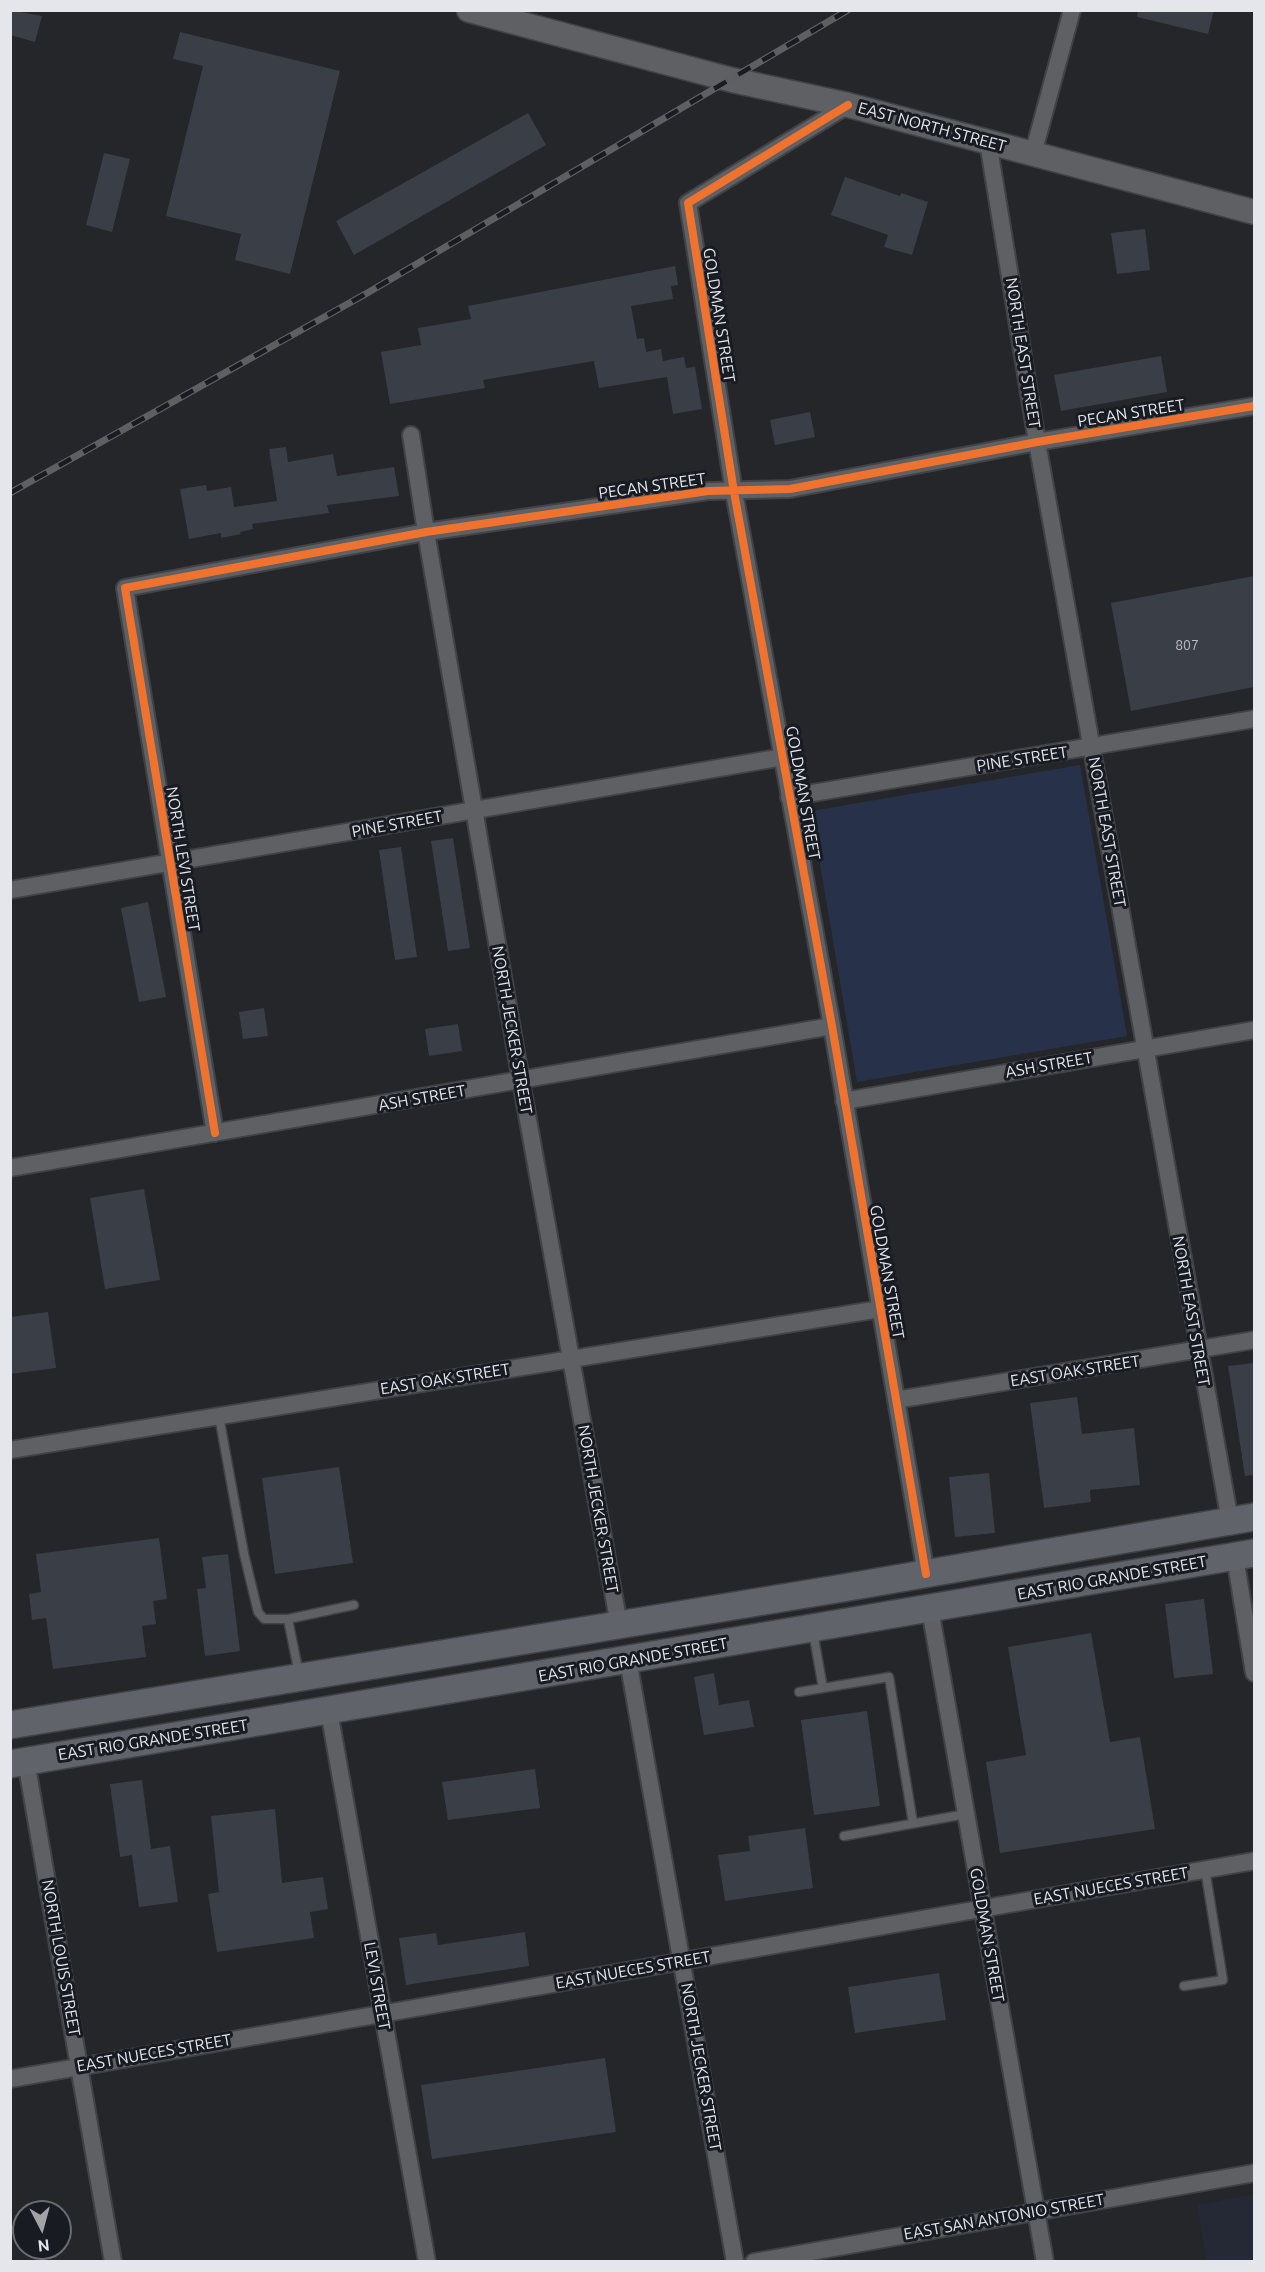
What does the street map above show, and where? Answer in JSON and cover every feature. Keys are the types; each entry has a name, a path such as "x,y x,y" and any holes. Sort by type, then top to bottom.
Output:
{"main road":[{"path":"10,1725 926,1574 1242,1519"},
{"name":"EAST RIO GRANDE STREET","path":"18,1763 1245,1555"},
{"path":"930,1609 940,1593 955,1586 997,1577 1006,1571 1012,1559"},
{"path":"848,1623 868,1601 914,1591 926,1574"}],"street":[{"name":"EAST NORTH STREET","path":"469,10 732,80 848,105 1254,212"},
{"path":"1033,154 1072,10"},
{"name":"GOLDMAN STREET","path":"848,105 688,203 734,492 832,1026 926,1574"},
{"name":"NORTH EAST STREET","path":"988,142 1037,442 1093,747 1198,1351 1242,1519"},
{"name":"PECAN STREET","path":"124,588 426,532 708,491 790,489 1037,442 1254,406"},
{"name":"NORTH JECKER STREET","path":"411,435 521,1081 619,1625"},
{"name":"NORTH LEVI STREET","path":"124,588 216,1133"},
{"name":"PINE STREET","path":"789,797 1254,719"},
{"name":"PINE STREET","path":"10,890 783,757"},
{"name":"ASH STREET","path":"10,1168 832,1026"},
{"name":"ASH STREET","path":"844,1101 1254,1030"},
{"name":"EAST OAK STREET","path":"10,1450 880,1309"},
{"name":"EAST OAK STREET","path":"896,1400 1254,1340"},
{"path":"1245,1555 1254,1673"},
{"name":"GOLDMAN STREET","path":"930,1609 1045,2262"},
{"name":"NORTH JECKER STREET","path":"628,1660 735,2262"},
{"name":"LEVI STREET","path":"329,1711 427,2262"},
{"name":"NORTH LOUIS STREET","path":"18,1763 80,2067 112,2262"},
{"name":"EAST NUECES STREET","path":"10,2079 1254,1860"},
{"name":"EAST SAN ANTONIO STREET","path":"754,2262 1254,2173"}],"lane":[{"path":"219,1416 244,1554 258,1612 264,1619 288,1619 354,1605"},
{"path":"288,1619 299,1678"},
{"path":"813,1629 823,1688"},
{"path":"800,1692 889,1677 913,1823"},
{"path":"844,1836 966,1814"},
{"path":"1184,1986 1223,1980 1204,1869"}],"shaded area":[{"path":"1080,765 1127,1036 857,1082 811,811"},
{"path":"1254,2194 1254,2261 1206,2261 1197,2205"}],"building":[{"path":"10,10 42,16 35,42 10,35"},
{"path":"1138,10 1214,10 1208,34 1137,17"},
{"path":"180,32 340,71 290,274 235,260 241,234 166,216 203,66 173,59"},
{"path":"528,113 546,145 354,255 336,221"},
{"path":"104,153 130,159 112,232 86,225"},
{"path":"845,177 900,196 901,193 928,202 912,255 884,247 888,235 831,215"},
{"path":"1145,229 1150,270 1117,274 1111,233"},
{"path":"675,266 678,285 671,286 673,299 631,306 637,339 644,338 646,352 661,349 663,361 684,357 686,368 695,367 702,409 673,414 667,377 599,388 594,361 483,380 485,388 390,404 381,352 421,345 418,328 471,319 468,306"},
{"path":"1161,356 1167,392 1061,411 1054,375"},
{"path":"810,412 815,437 775,445 770,420"},
{"path":"286,447 288,462 333,454 337,476 394,467 399,496 327,505 329,513 252,524 253,529 221,538 221,533 189,539 180,489 206,485 207,491 231,487 234,507 277,501 269,449"},
{"path":"1254,576 1254,687 1131,711 1111,603"},
{"path":"453,838 470,948 448,951 431,841"},
{"path":"401,847 417,957 395,960 379,850"},
{"path":"148,902 166,997 139,1002 121,908"},
{"path":"264,1008 268,1036 243,1039 239,1012"},
{"path":"458,1024 462,1051 429,1056 425,1029"},
{"path":"144,1189 160,1280 105,1289 90,1198"},
{"path":"48,1312 56,1368 10,1374 10,1317"},
{"path":"1254,1363 1254,1475 1245,1476 1228,1366"},
{"path":"1077,1397 1082,1434 1134,1428 1140,1485 1090,1490 1091,1502 1044,1508 1030,1403"},
{"path":"339,1467 353,1563 275,1574 262,1478"},
{"path":"989,1473 995,1533 955,1537 949,1477"},
{"path":"159,1538 167,1599 153,1601 156,1624 142,1626 146,1657 53,1669 46,1618 32,1620 29,1594 41,1592 36,1554"},
{"path":"228,1554 240,1651 205,1656 197,1589 206,1588 202,1557"},
{"path":"1204,1599 1213,1674 1174,1678 1165,1604"},
{"path":"1091,1633 1110,1742 1140,1737 1155,1829 1000,1853 986,1762 1026,1755 1008,1647"},
{"path":"714,1673 719,1705 749,1700 754,1727 704,1735 694,1677"},
{"path":"867,1711 880,1806 814,1815 801,1720"},
{"path":"535,1769 540,1808 448,1820 442,1782"},
{"path":"142,1780 151,1849 170,1846 178,1902 139,1907 132,1855 120,1857 110,1784"},
{"path":"275,1809 282,1883 323,1877 328,1909 310,1912 314,1938 217,1952 208,1894 219,1892 211,1816"},
{"path":"805,1828 813,1888 725,1901 718,1855 750,1851 748,1836"},
{"path":"525,1932 529,1966 406,1985 399,1938 436,1933 438,1945"},
{"path":"939,1973 946,2020 855,2033 848,1987"},
{"path":"605,2058 616,2132 432,2159 421,2085"}],"railway":[{"path":"10,493 369,292 848,10"}],"cycle path":[{"path":"848,105 688,203 734,492 832,1026 926,1574"},
{"path":"215,1133 125,588 426,532 708,491 790,489 1037,442 1254,406"}]}
